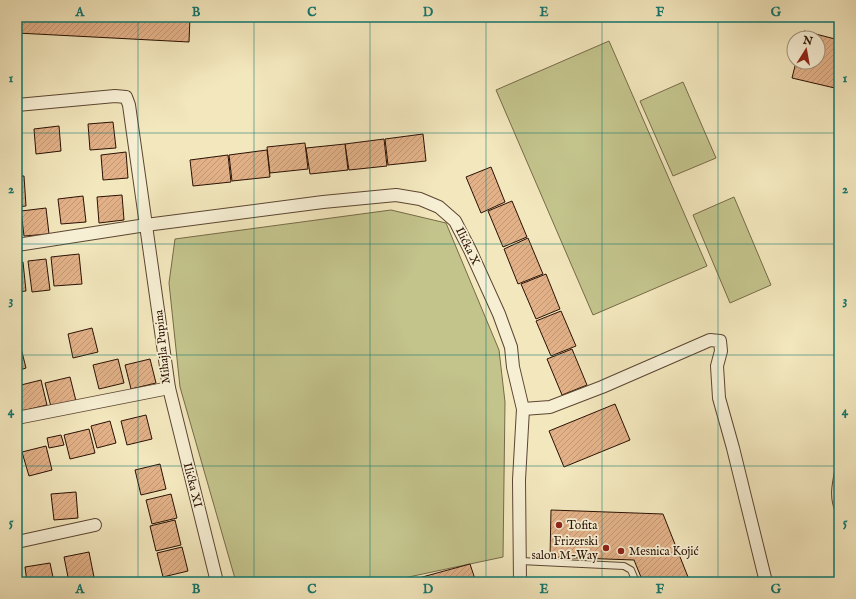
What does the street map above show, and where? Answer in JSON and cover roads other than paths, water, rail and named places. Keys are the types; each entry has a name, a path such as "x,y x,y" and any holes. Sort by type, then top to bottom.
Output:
{"street":[{"name":"Mihajla Pupina","path":"17,106 116,96 126,97 129,105 169,388 17,418"},
{"name":"Ilićka X","path":"146,225 315,203 396,195 420,199 439,207 455,221 500,314 511,347 513,367 523,409 519,480 520,582"},
{"path":"17,245 146,225"},
{"path":"523,409 550,407 602,387 710,340 720,342 721,351 717,366 719,398 766,582"},
{"name":"Ilićka XI","path":"169,388 217,582"},
{"path":"17,542 95,524"}],"lane":[{"path":"839,467 836,483 836,504 839,511"},
{"path":"520,561 624,566 631,570 636,582"}],"place":[{"name":"Tofita","path":"559,525"},
{"name":"Frizerski salon M-Way","path":"606,548"},
{"name":"Mesnica Kojić","path":"621,551"}]}
